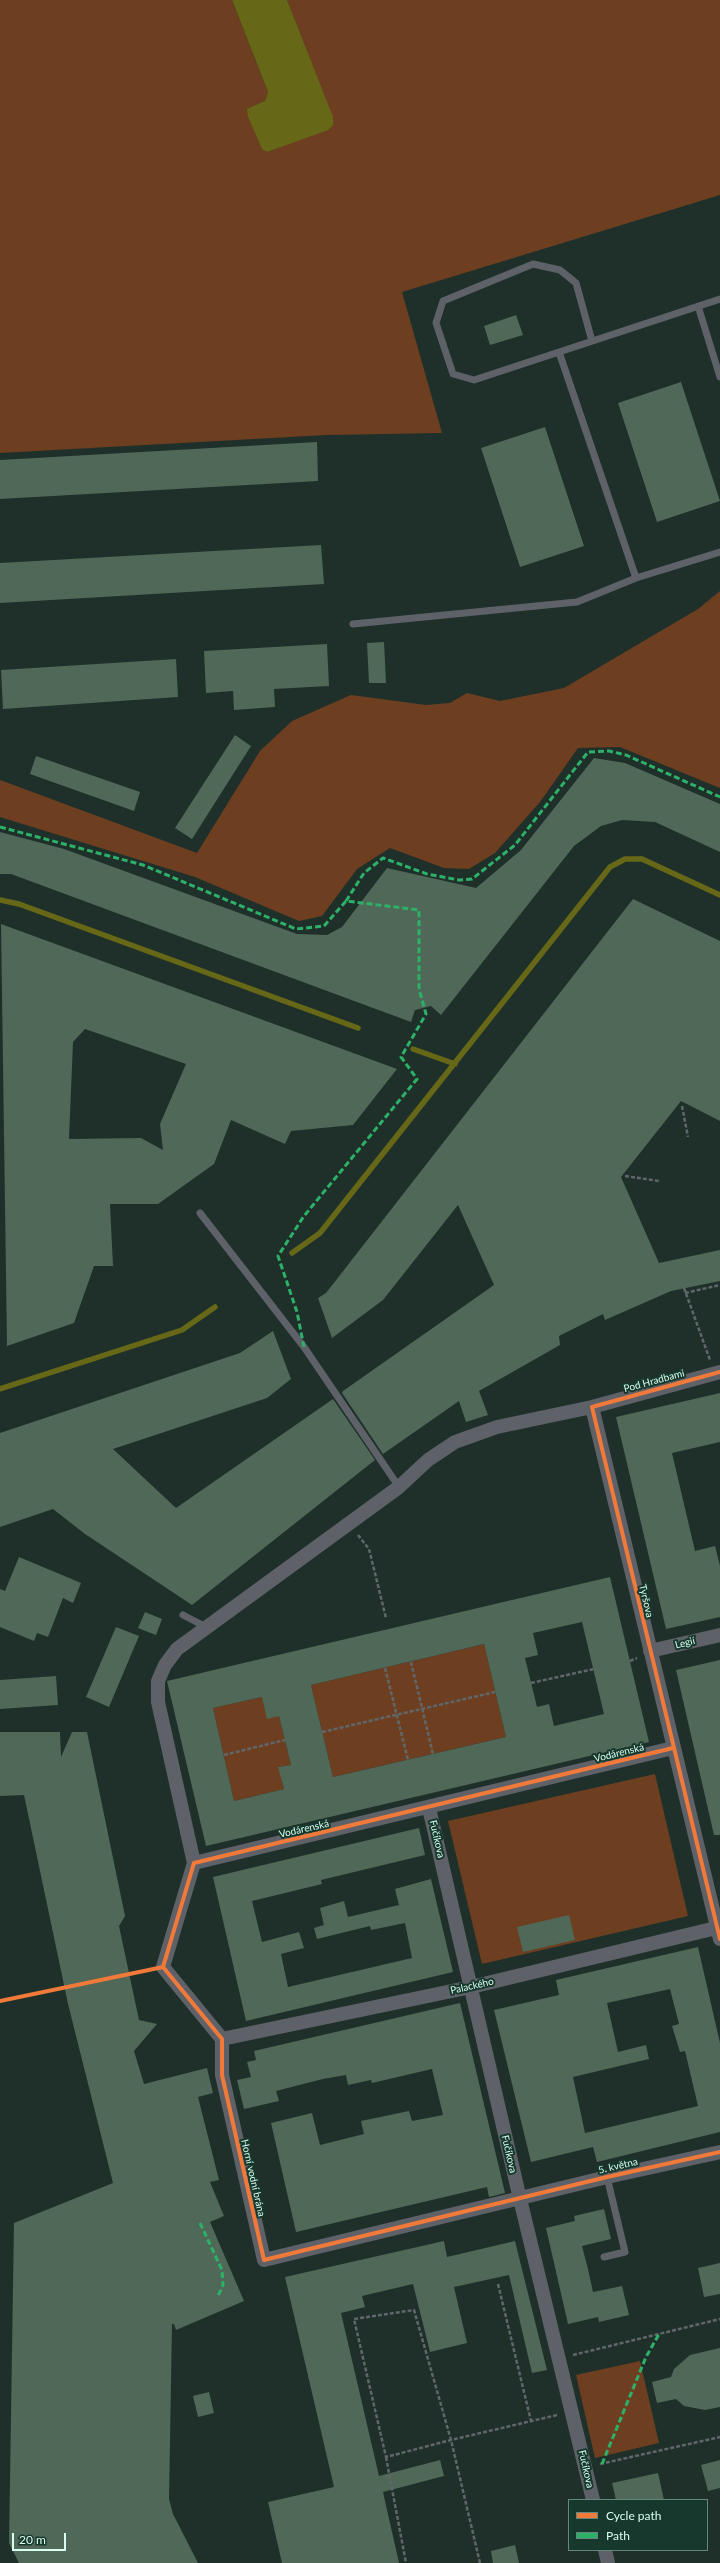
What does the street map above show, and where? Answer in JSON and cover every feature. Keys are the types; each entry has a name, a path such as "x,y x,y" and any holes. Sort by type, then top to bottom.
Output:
{"street":[{"name":"Pod Hradbami","path":"194,1863 158,1702 158,1681 165,1665 177,1649 208,1628 399,1487 428,1460 455,1442 497,1427 592,1406 717,1373"},
{"name":"Tyršova","path":"592,1406 673,1748 719,1931"},
{"name":"Legií","path":"650,1651 720,1634"},
{"name":"Vodárenská","path":"194,1863 429,1808 673,1748"},
{"name":"Fučíkova","path":"429,1808 520,2199 560,2358 593,2499"},
{"path":"194,1863 163,1967 222,2039"},
{"name":"Palackého","path":"222,2039 471,1987 719,1931"},
{"name":"Horní vodní brána","path":"222,2039 222,2075 264,2260 520,2199"},
{"name":"5. května","path":"520,2199 607,2176 720,2152"},
{"path":"605,2551 608,2563"}],"lane":[{"path":"592,341 576,283 560,270 533,264 443,301 436,323 453,374 474,380 720,299"},
{"path":"698,306 720,377"},
{"path":"559,352 636,578"},
{"path":"353,624 576,602 636,578 720,552"},
{"path":"200,1213 304,1348 399,1487"},
{"path":"183,1615 208,1628"},
{"path":"604,2257 626,2252 607,2176"}],"path":[{"path":"682,1106 688,1137"},
{"path":"625,1176 659,1181"},
{"path":"685,1293 720,1285"},
{"path":"684,1288 717,1373"},
{"path":"348,1524 369,1549 386,1618"},
{"path":"411,1662 433,1754"},
{"path":"385,1668 408,1760"},
{"path":"532,1683 594,1670"},
{"path":"322,1732 495,1692"},
{"path":"224,1755 285,1740"},
{"path":"498,2284 531,2420"},
{"path":"406,2563 386,2458 354,2319 414,2310 451,2440 480,2563"},
{"path":"560,2358 720,2319"},
{"path":"386,2458 531,2420 573,2413"},
{"path":"586,2468 720,2437"}],"shaded area":[{"path":"0,0 232,0 268,92 265,101 248,117 262,148 267,152 333,125 332,117 287,0 720,0 720,195 402,292 442,433 326,435 0,453"},
{"path":"232,0 287,0 333,117 333,125 328,130 267,152 262,149 248,117 247,109 265,101 268,92"},
{"path":"720,591 720,788 620,747 578,748 540,802 495,853 469,869 444,868 390,848 357,869 322,916 299,921 195,877 0,817 0,780 197,853 260,751 292,721 351,695 426,705 450,703 467,693 500,701 564,688 698,609"},
{"path":"484,1644 506,1737 333,1777 311,1685"},
{"path":"262,1697 279,1716 291,1765 279,1767 284,1789 234,1801 213,1708"},
{"path":"655,1774 688,1916 482,1964 448,1821"},
{"path":"640,2361 659,2443 595,2458 576,2375"}],"building":[{"path":"516,315 523,335 490,345 484,326"},
{"path":"681,382 720,501 657,522 618,403"},
{"path":"545,427 584,546 520,567 481,448"},
{"path":"317,442 318,481 0,499 0,460"},
{"path":"321,545 324,584 0,603 0,563"},
{"path":"384,642 386,683 369,683 367,643"},
{"path":"327,644 329,686 274,689 275,707 234,710 233,691 206,693 204,651"},
{"path":"176,659 178,697 3,709 1,670"},
{"path":"235,735 251,746 192,839 175,828"},
{"path":"36,756 140,792 134,811 30,774"},
{"path":"594,758 625,763 720,804 720,852 655,822 622,820 601,826 574,846 441,1015 431,1006 415,1010 411,1022 11,874 0,874 0,832 64,849 297,934 327,935 342,927 387,868 476,888 521,850"},
{"path":"633,899 720,941 720,1121 681,1101 621,1177 659,1263 720,1250 720,1281 671,1291 605,1320 603,1314 559,1336 560,1345 479,1391 488,1415 466,1422 459,1401 383,1454 342,1393 343,1391 494,1285 458,1205 383,1300 332,1338 318,1298 326,1293"},
{"path":"1,924 397,1069 353,1125 291,1131 285,1144 231,1120 214,1164 158,1204 110,1204 113,1266 94,1266 74,1323 7,1346","holes":["85,1029 186,1064 160,1124 163,1150 141,1138 69,1139 73,1042"]},
{"path":"273,1331 291,1379 267,1398 113,1449 176,1508 333,1399 375,1460 192,1605 85,1534 53,1509 0,1527 0,1433 240,1353"},
{"path":"720,1393 720,1442 672,1453 695,1551 715,1546 720,1566 720,1617 666,1629 616,1417"},
{"path":"19,1557 81,1583 73,1603 63,1598 48,1637 37,1633 34,1641 0,1627 0,1589 5,1591"},
{"path":"610,1577 649,1742 206,1846 167,1681","holes":["582,1622 604,1714 554,1726 549,1704 537,1707 525,1658 538,1655 533,1633","484,1644 506,1737 333,1777 311,1685","262,1697 267,1719 279,1716 291,1765 278,1767 284,1789 234,1801 213,1708"]},
{"path":"145,1612 162,1619 156,1635 138,1628"},
{"path":"116,1627 139,1636 109,1707 86,1697"},
{"path":"720,1660 720,1835 714,1835 676,1670"},
{"path":"56,1676 58,1705 0,1709 0,1680"},
{"path":"0,1732 60,1732 61,1757 72,1732 87,1732 125,1916 119,1926 139,2020 157,2024 134,2051 144,2084 207,2068 213,2093 198,2097 219,2180 210,2182 224,2216 210,2222 244,2301 176,2330 174,2324 172,2324 169,2499 173,2514 198,2563 19,2563 9,2543 14,2223 113,2183 68,2004 24,1795 0,1796"},
{"path":"419,1828 425,1855 321,1880 322,1884 252,1901 262,1942 299,1932 304,1948 281,1954 288,1987 412,1958 405,1923 371,1930 370,1926 317,1939 314,1928 324,1925 320,1908 344,1901 348,1917 399,1905 395,1889 431,1879 453,1972 246,2021 213,1877"},
{"path":"569,1915 575,1940 523,1952 517,1927"},
{"path":"698,1947 720,2043 720,2132 597,2162 593,2147 531,2162 494,2010 559,1995 556,1980","holes":["670,1989 679,2024 672,2026 680,2052 685,2051 698,2106 585,2133 573,2077 649,2059 646,2045 618,2052 607,2003"]},
{"path":"460,2003 505,2193 489,2197 487,2187 296,2232 271,2123 312,2113 320,2145 364,2134 361,2121 409,2111 412,2121 443,2115 432,2069 372,2083 371,2080 348,2085 346,2075 323,2079 276,2091 279,2101 244,2109 237,2080 251,2077 247,2062 256,2060 254,2051"},
{"path":"604,2209 611,2239 582,2246 593,2292 622,2286 629,2315 599,2322 598,2317 568,2324 546,2228 575,2221 574,2216"},
{"path":"444,2241 447,2257 515,2241 547,2370 532,2373 509,2275 454,2287 467,2343 430,2352 413,2284 362,2296 365,2307 341,2313 379,2476 440,2460 444,2476 383,2492 399,2563 282,2563 268,2502 334,2487 285,2277"},
{"path":"720,2263 720,2294 704,2297 698,2268"},
{"path":"720,2348 720,2407 705,2410 684,2406 676,2399 657,2403 652,2382 671,2377 674,2369 690,2355"},
{"path":"209,2392 214,2413 198,2417 193,2396"},
{"path":"720,2460 720,2488 708,2491 701,2465"},
{"path":"658,2473 664,2499 616,2499 612,2483"},
{"path":"515,2545 519,2563 493,2563 491,2551"}],"waterway":[{"path":"292,1253 320,1233 610,867 625,859 642,859 720,895"},
{"path":"0,900 19,904 358,1028"},
{"path":"413,1049 455,1064"},
{"path":"0,1389 182,1330 215,1307"}],"marked path":[{"path":"346,901 364,873 383,858 427,874 459,880 472,879 515,845 588,752 609,751 626,755 720,797"},
{"path":"0,827 143,865 296,929 324,926 346,901 419,910 419,989 426,1014 401,1057 417,1079 304,1216 278,1256 297,1312 304,1347"},
{"path":"200,2223 222,2270 223,2285 218,2296"},
{"path":"602,2464 646,2357 659,2334"}],"cycle path":[{"path":"720,1372 592,1407 720,1939"},
{"path":"163,1967 194,1863 673,1748"},
{"path":"163,1967 222,2039 222,2075 264,2260 607,2177 720,2152"},
{"path":"0,2001 163,1967"}]}
